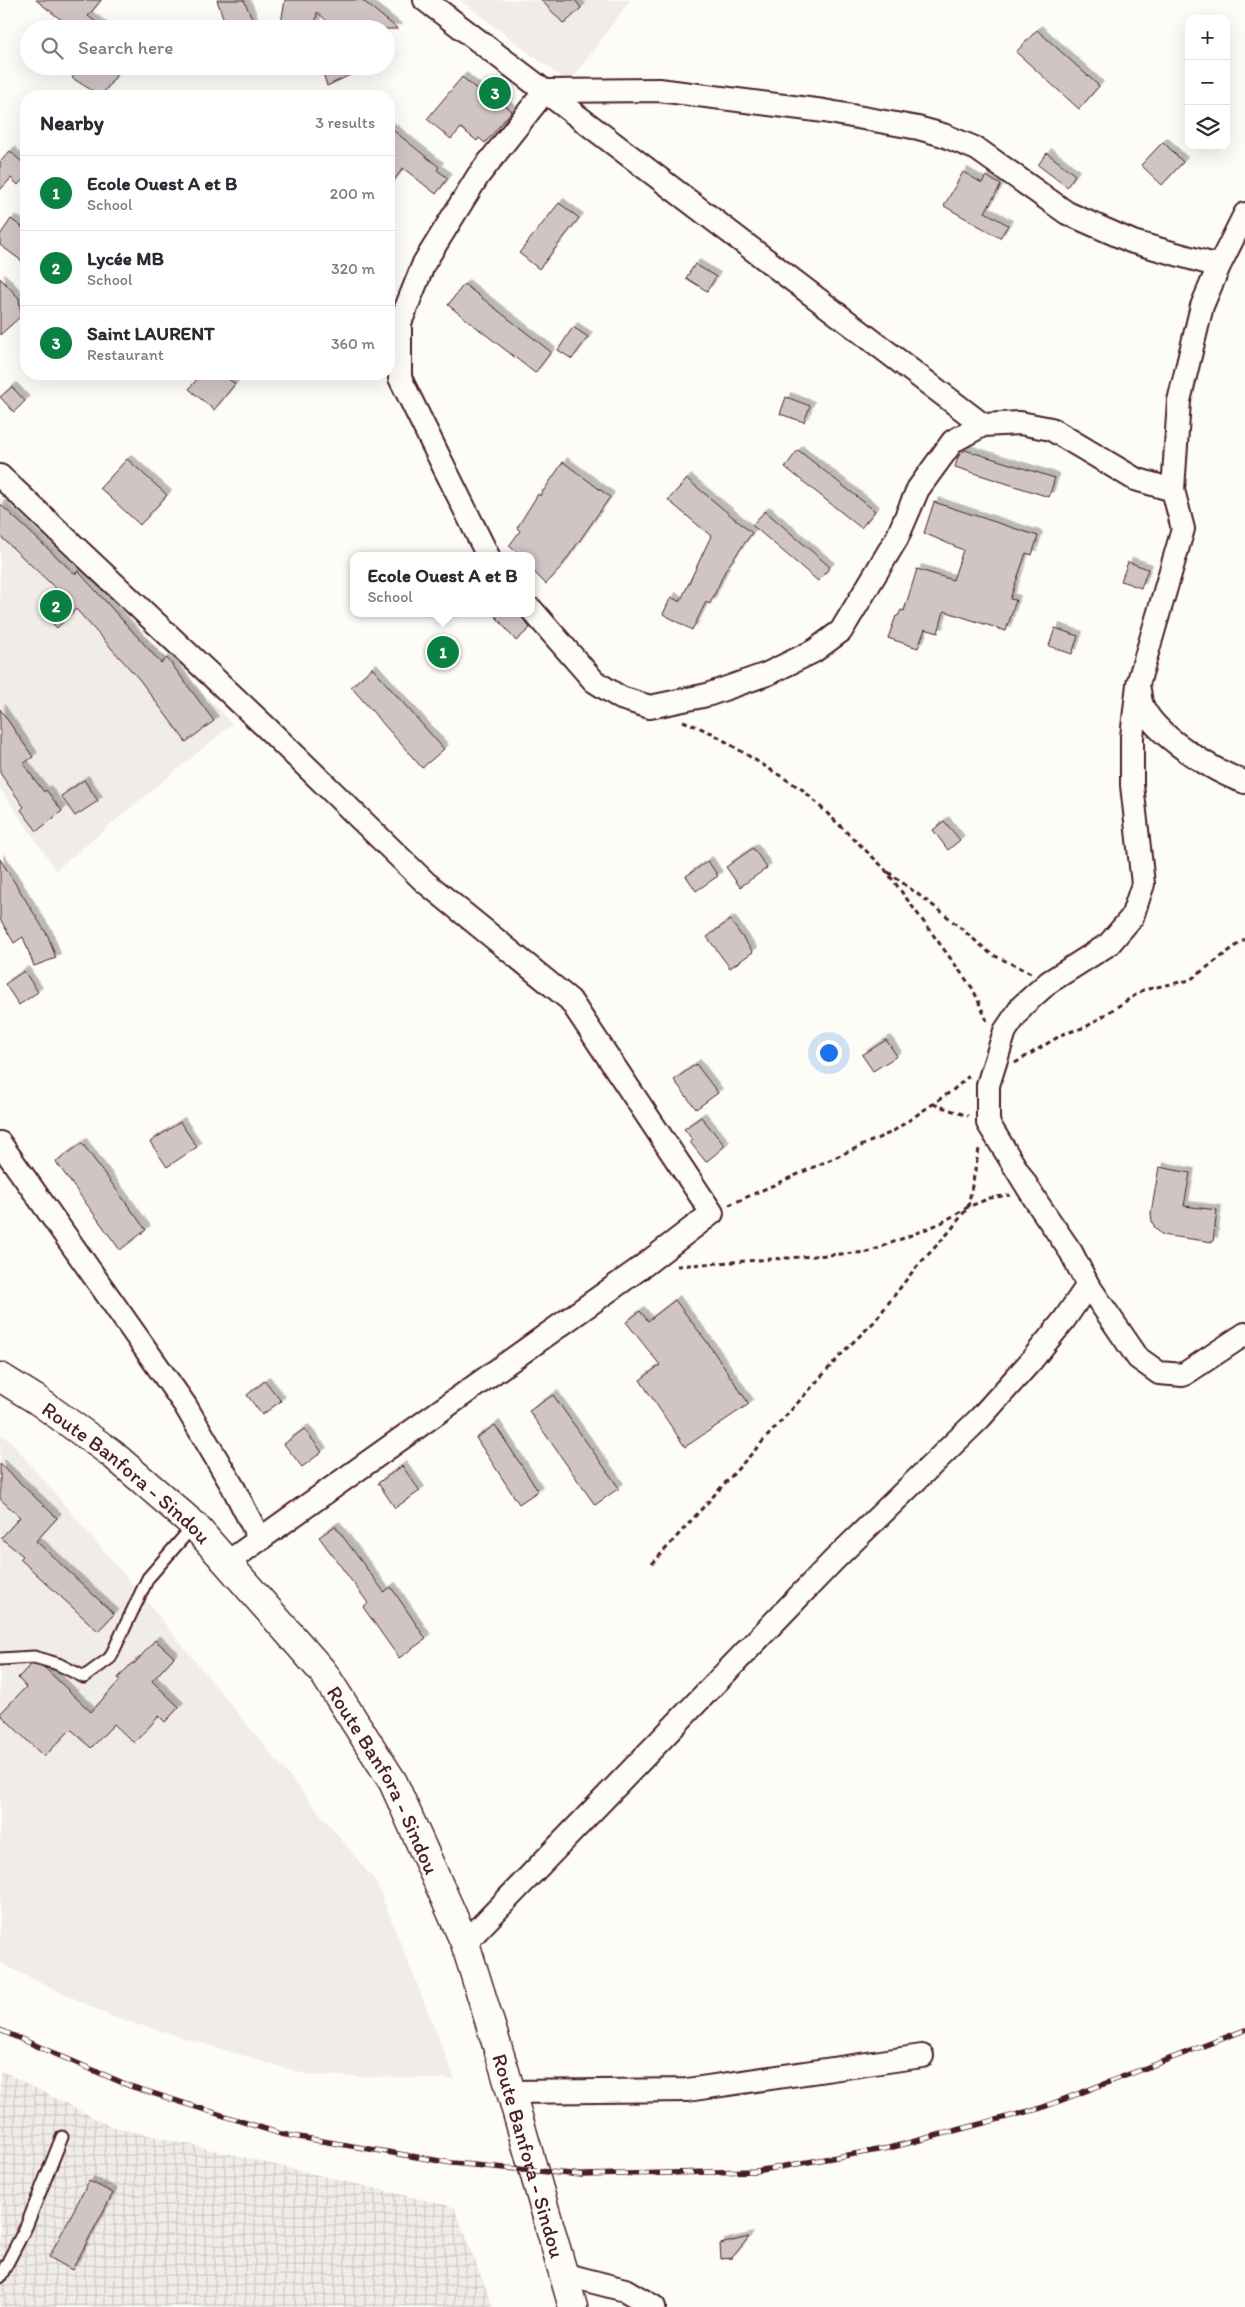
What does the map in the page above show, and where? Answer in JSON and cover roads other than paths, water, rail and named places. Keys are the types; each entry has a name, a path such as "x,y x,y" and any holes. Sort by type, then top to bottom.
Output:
{"main road":[{"name":"Route Banfora - Sindou","path":"0,1377 37,1400 111,1454 194,1525 323,1672 383,1766 412,1822 465,1943 512,2092 573,2307"}],"street":[{"path":"425,0 983,425"},
{"path":"545,91 659,90 824,111 918,128 944,135 977,149 1067,212 1134,242 1219,266"},
{"path":"486,552 400,378 400,323 424,263 478,176 545,91"},
{"path":"1245,214 1219,266 1202,306 1179,401 1173,490 1183,529 1138,684 1132,737 1132,785 1143,884 1132,917 1109,944 1049,982 1022,1006 1005,1031 999,1049 980,1079 988,1123 1038,1204 1072,1252 1088,1286 1138,1358 1159,1373 1183,1375 1245,1334"},
{"path":"535,613 594,681 621,698 650,707 708,695 767,674 814,650 841,631 898,538 918,490 953,441 983,425 1020,423 1051,429 1135,479 1173,490"},
{"path":"0,476 270,731 425,882 570,1000 712,1213 639,1269 228,1562"},
{"path":"1138,684 1142,706 1162,731 1200,761 1245,782"},
{"path":"0,1143 185,1406 233,1488 260,1540"},
{"path":"465,1943 834,1560 980,1418 1053,1334 1088,1286"},
{"path":"512,2092 687,2090 922,2056"},
{"path":"563,2274 625,2290 654,2307"}],"lane":[{"path":"0,1659 34,1656 58,1664 84,1677 110,1658 148,1578 194,1525"},
{"path":"0,2277 26,2227 62,2137"}],"railway":[{"path":"0,2030 130,2086 281,2134 452,2163 582,2175 756,2171 889,2148 1041,2108 1245,2030"}],"place":[{"name":"Saint LAURENT","path":"495,93"},
{"name":"Lycée MB","path":"56,606"},
{"name":"Ecole Ouest A et B","path":"443,652"}]}
